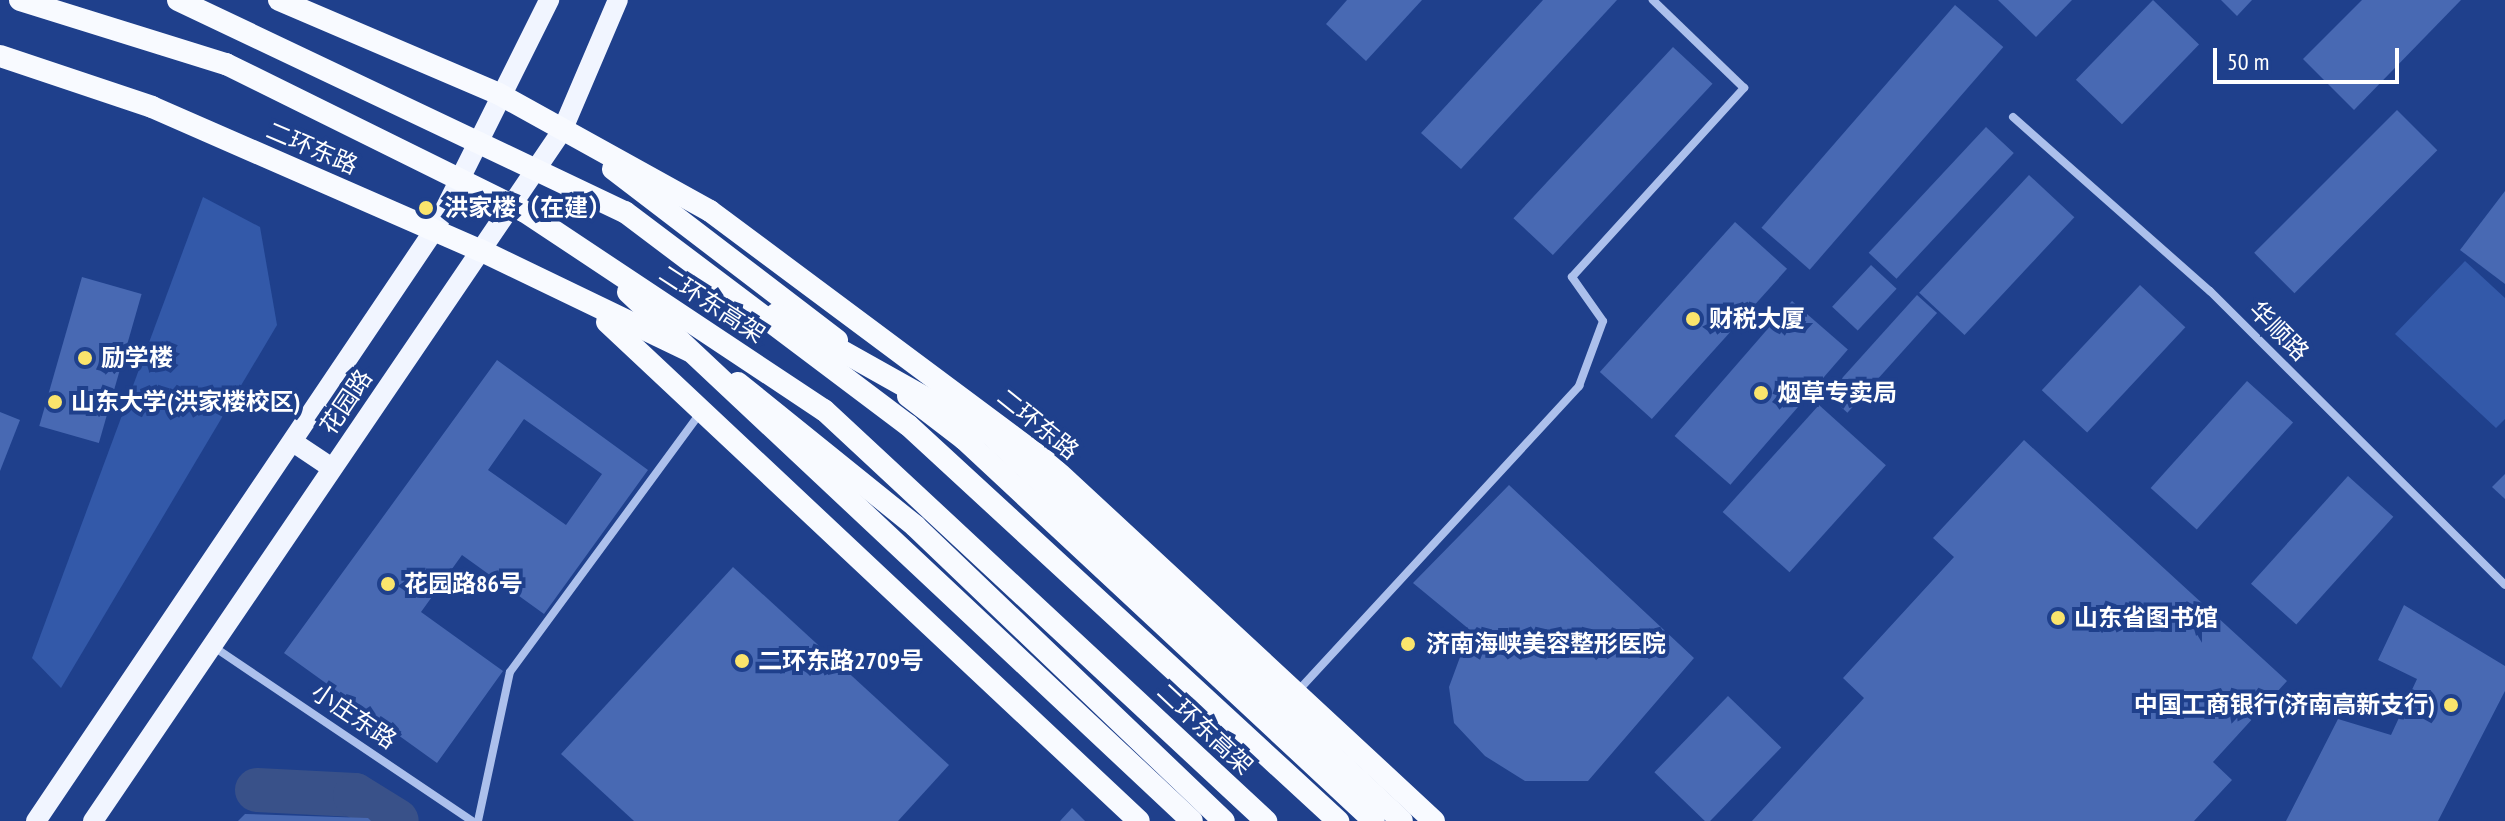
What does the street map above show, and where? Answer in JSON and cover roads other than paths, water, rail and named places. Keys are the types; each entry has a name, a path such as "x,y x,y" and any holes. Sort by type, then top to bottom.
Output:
{"highway":[{"name":"二环东高架","path":"20,0 226,64 524,211 824,410 1266,821"},
{"name":"二环东高架","path":"178,0 625,212 908,425 1338,821"},
{"name":"二环东路","path":"279,0 499,94 710,211 886,336 1049,464 1434,821"},
{"name":"二环东路","path":"0,56 152,107 435,229 595,310 709,359 903,517 1224,821"},
{"name":"二环东路","path":"562,131 964,439 1374,821"},
{"path":"583,251 1192,821"},
{"path":"748,303 812,328 990,434 1402,821"},
{"name":"二环东路","path":"595,310 1139,821"}],"main road":[{"name":"花园路","path":"36,821 435,229 499,94 549,0"},
{"name":"花园路","path":"93,821 562,131 618,0"},
{"path":"293,442 332,468"}],"street":[{"path":"1296,693 1579,386 1603,321 1572,277 1744,88 1653,0"},
{"name":"华顺路","path":"2013,117 2210,291 2505,585"},
{"path":"475,821 510,672 701,412"},
{"name":"小庄东路","path":"212,645 475,821"}],"waterway":[{"path":"257,790 355,795 397,821"}],"place":[{"name":"洪家楼（在建）","path":"426,208"},
{"name":"财税大厦","path":"1693,319"},
{"name":"励学楼","path":"85,358"},
{"name":"烟草专卖局","path":"1761,393"},
{"name":"山东大学(洪家楼校区)","path":"55,402"},
{"name":"花园路86号","path":"388,584"},
{"name":"山东省图书馆","path":"2058,618"},
{"name":"济南海峡美容整形医院","path":"1408,644"},
{"name":"二环东路2709号","path":"742,661"},
{"name":"中国工商银行(济南高新支行)","path":"2451,705"}]}
